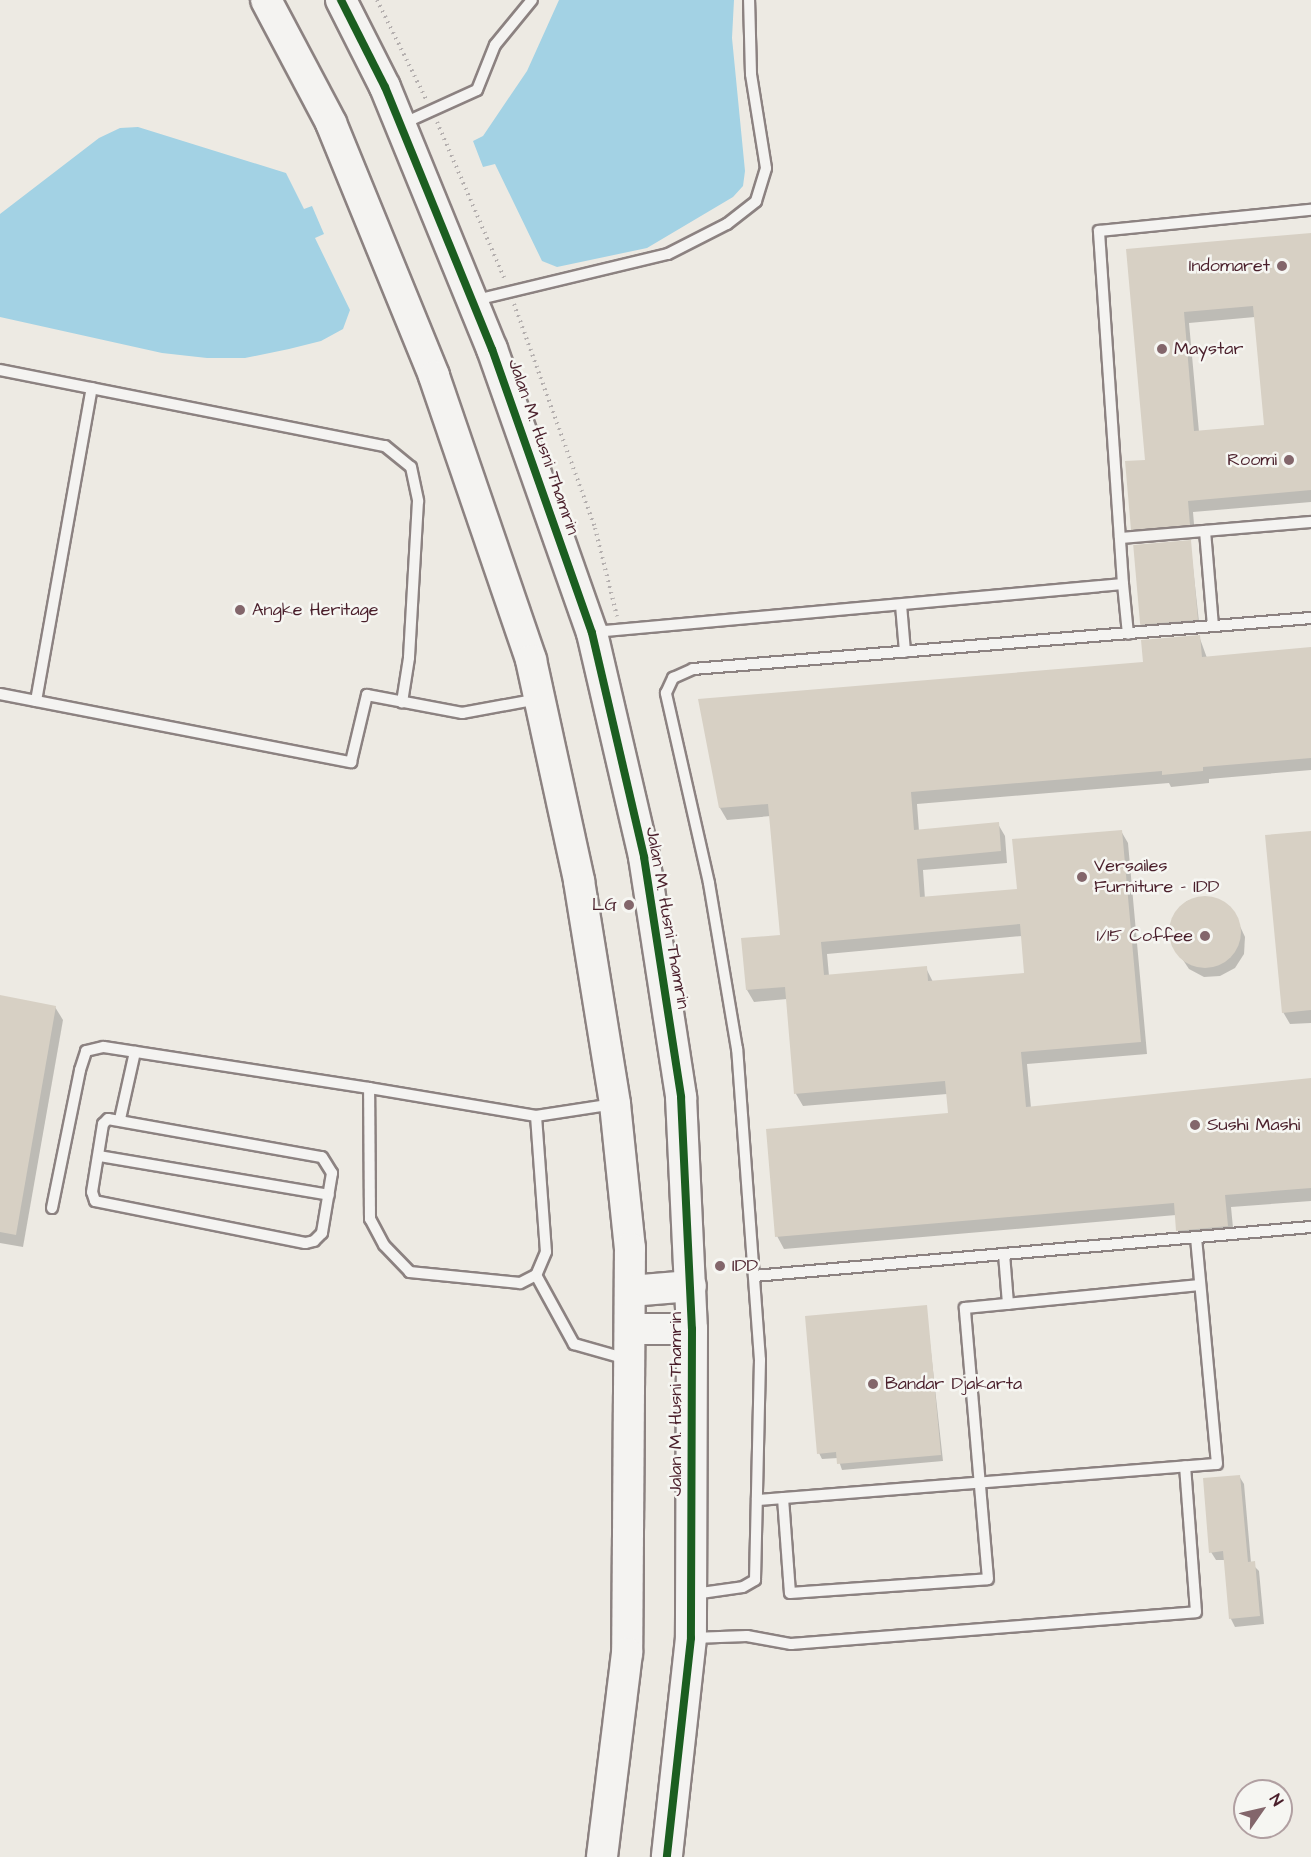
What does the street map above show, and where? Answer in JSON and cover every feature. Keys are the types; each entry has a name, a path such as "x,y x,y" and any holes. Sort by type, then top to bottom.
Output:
{"main road":[{"path":"266,0 331,123 434,376 531,660 579,881 615,1104 630,1248 632,1329 627,1653 602,1857"},
{"name":"Jalan M. Husni Thamrin","path":"341,0 400,125 472,301 592,633 644,857 681,1097 692,1329 691,1638 667,1857"},
{"path":"630,1291 691,1286"},
{"path":"632,1329 692,1329"}],"lane":[{"path":"400,125 477,90 495,45 532,0"},
{"path":"472,301 668,254 727,224 756,201 766,168 751,74 749,0"},
{"path":"1128,634 1099,231 1311,210"},
{"path":"0,370 385,447 411,466 418,501 409,658 402,702"},
{"path":"36,701 92,388"},
{"path":"1120,538 1311,522"},
{"path":"1205,531 1213,626"},
{"path":"592,633 1124,584"},
{"path":"901,605 905,652"},
{"path":"691,1594 743,1587 755,1580 760,1360 738,1049 709,883 666,693 673,678 693,669 1311,618"},
{"path":"0,694 351,762 367,695 462,713 539,699"},
{"path":"52,1208 86,1051 104,1047 536,1116 615,1104"},
{"path":"120,1119 135,1052"},
{"path":"369,1088 370,1219 384,1245 410,1272 520,1283 536,1275 546,1252 536,1116"},
{"path":"108,1119 120,1119 322,1157 332,1173 322,1233 305,1243 104,1205 96,1201 92,1192 99,1156 103,1124 108,1119"},
{"path":"99,1156 329,1195"},
{"path":"754,1276 1311,1227"},
{"path":"757,1500 1216,1464 1196,1238"},
{"path":"1004,1254 1008,1304"},
{"path":"536,1275 574,1344 631,1360"},
{"path":"783,1498 790,1593 988,1579 965,1308 1200,1285"},
{"path":"691,1638 747,1636 791,1644 1197,1612 1185,1466"}],"path":[{"path":"377,0 432,110 510,292 595,528 621,630"}],"water":[{"path":"559,0 734,0 732,38 745,171 743,186 733,197 647,248 557,267 542,261 495,164 483,167 473,141 483,136 527,71"},
{"path":"138,127 286,173 304,209 312,206 324,234 315,238 350,310 343,329 321,341 289,349 245,358 207,358 162,353 0,317 0,214 99,138 120,128"}],"building":[{"path":"1311,233 1311,490 1188,501 1190,525 1131,530 1125,461 1145,460 1126,249","holes":["1253,306 1264,425 1194,431 1184,312"]},
{"path":"1191,540 1198,620 1140,625 1133,545"},
{"path":"1200,635 1202,657 1311,647 1311,758 1203,767 1203,771 1162,775 1162,771 911,792 914,830 999,822 1001,851 917,859 920,897 1017,889 1012,839 1122,830 1141,1042 1021,1052 1026,1107 1311,1078 1311,1188 1225,1195 1228,1226 1176,1231 1174,1203 775,1237 766,1129 948,1113 945,1081 794,1094 785,987 746,990 741,938 780,935 768,804 719,808 698,699 1143,662 1141,640","holes":["1020,924 1024,973 928,981 927,966 824,975 821,942"]},
{"path":"1311,831 1311,1010 1282,1013 1265,835"},
{"name":"1/15 Coffee","path":"1205,896 1225,902 1235,912 1241,932 1235,952 1225,962 1205,968 1185,962 1175,952 1169,932 1175,912 1185,902"},
{"path":"0,995 56,1006 16,1235 0,1232"},
{"name":"Bandar Djakarta","path":"927,1305 941,1455 837,1464 836,1452 817,1454 805,1316"},
{"path":"1240,1475 1248,1562 1255,1561 1260,1616 1229,1619 1223,1551 1209,1553 1203,1478"}],"cycle path":[{"path":"341,0 385,87 492,349 592,633 644,857 681,1097 692,1329 691,1638 667,1857"}],"place":[{"name":"Indomaret","path":"1282,266"},
{"name":"Maystar","path":"1162,349"},
{"name":"Roomi","path":"1289,460"},
{"name":"Angke Heritage","path":"240,610"},
{"name":"Versailes Furniture - IDD","path":"1082,877"},
{"name":"LG","path":"629,905"},
{"name":"1/15 Coffee","path":"1205,936"},
{"name":"Sushi Mashi","path":"1195,1125"},
{"name":"IDD","path":"720,1266"},
{"name":"Bandar Djakarta","path":"873,1384"}]}
